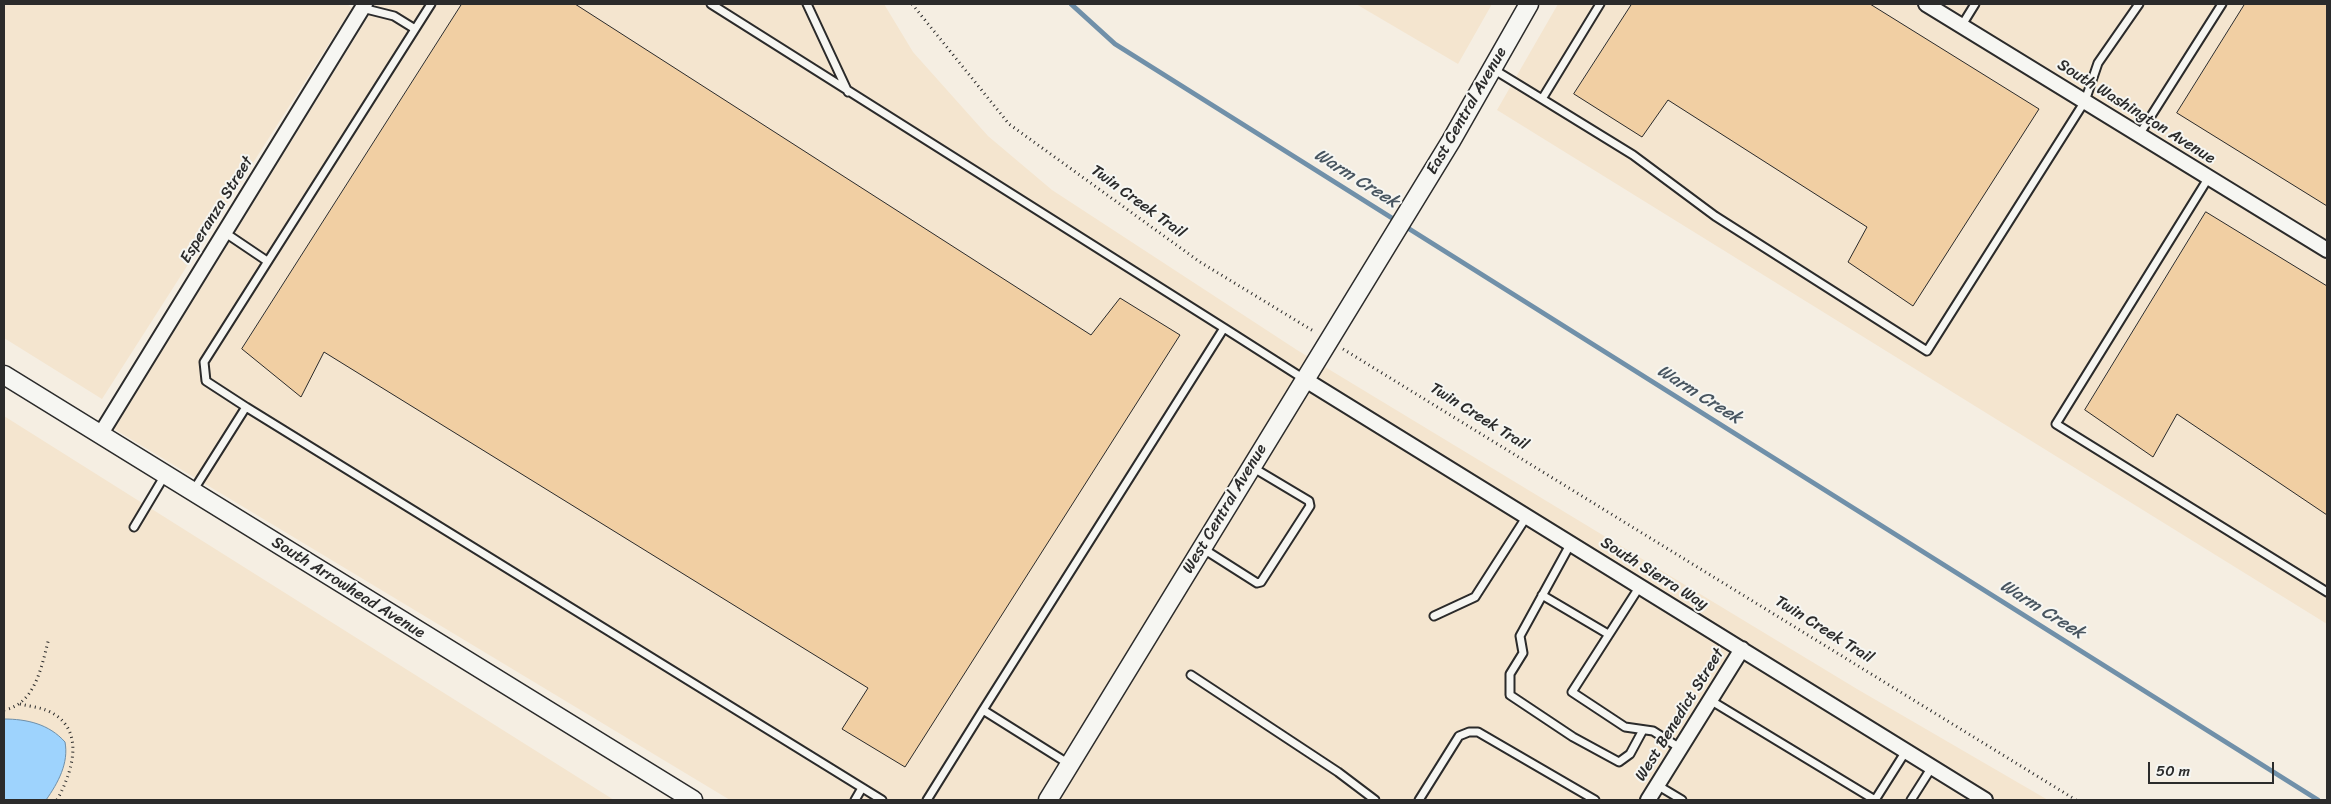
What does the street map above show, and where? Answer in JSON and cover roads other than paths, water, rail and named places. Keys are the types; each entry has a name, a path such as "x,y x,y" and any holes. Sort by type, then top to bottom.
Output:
{"street":[{"name":"East Central Avenue","path":"1404,218 1451,141 1529,4"},
{"name":"South Washington Avenue","path":"1926,4 2327,250"},
{"name":"Esperanza Street","path":"100,435 364,6"},
{"name":"West Central Avenue","path":"1048,800 1404,218"},
{"name":"South Arrowhead Avenue","path":"4,375 694,800"},
{"name":"South Sierra Way","path":"1304,379 1985,800"},
{"name":"West Benedict Street","path":"1648,800 1742,649"}],"lane":[{"path":"431,4 204,362 206,381 882,800"},
{"path":"711,4 1304,379"},
{"path":"807,4 848,92"},
{"path":"1542,99 1600,4"},
{"path":"1962,25 1975,4"},
{"path":"1492,69 1633,156 1714,216 1927,351 2085,101 2098,63 2139,4"},
{"path":"2140,134 2222,4"},
{"path":"364,6 394,16 415,29"},
{"path":"2209,177 2056,424 2327,592"},
{"path":"224,232 268,261"},
{"path":"926,800 1224,328"},
{"path":"193,491 246,407"},
{"path":"1202,547 1257,583 1261,582 1310,506 1309,501 1252,466"},
{"path":"134,527 166,474"},
{"path":"1434,616 1475,597 1527,516"},
{"path":"1570,543 1520,636 1523,653 1510,674 1510,695 1573,736 1619,762 1630,754 1643,730"},
{"path":"1640,586 1572,692 1625,727 1653,731 1680,748"},
{"path":"1542,595 1608,634"},
{"path":"1191,675 1338,772 1375,800"},
{"path":"1710,700 1875,800 1906,751"},
{"path":"984,710 1070,764"},
{"path":"1419,800 1459,736 1469,732 1478,732 1595,800"},
{"path":"1911,800 1932,767"},
{"path":"1657,785 1682,800"},
{"path":"855,800 862,788"}],"water":[{"path":"4,719 21,720 45,727 65,742 66,750 62,772 46,800 4,800"}],"waterway":[{"name":"Warm Creek","path":"1071,4 1115,44 2318,800"}]}
